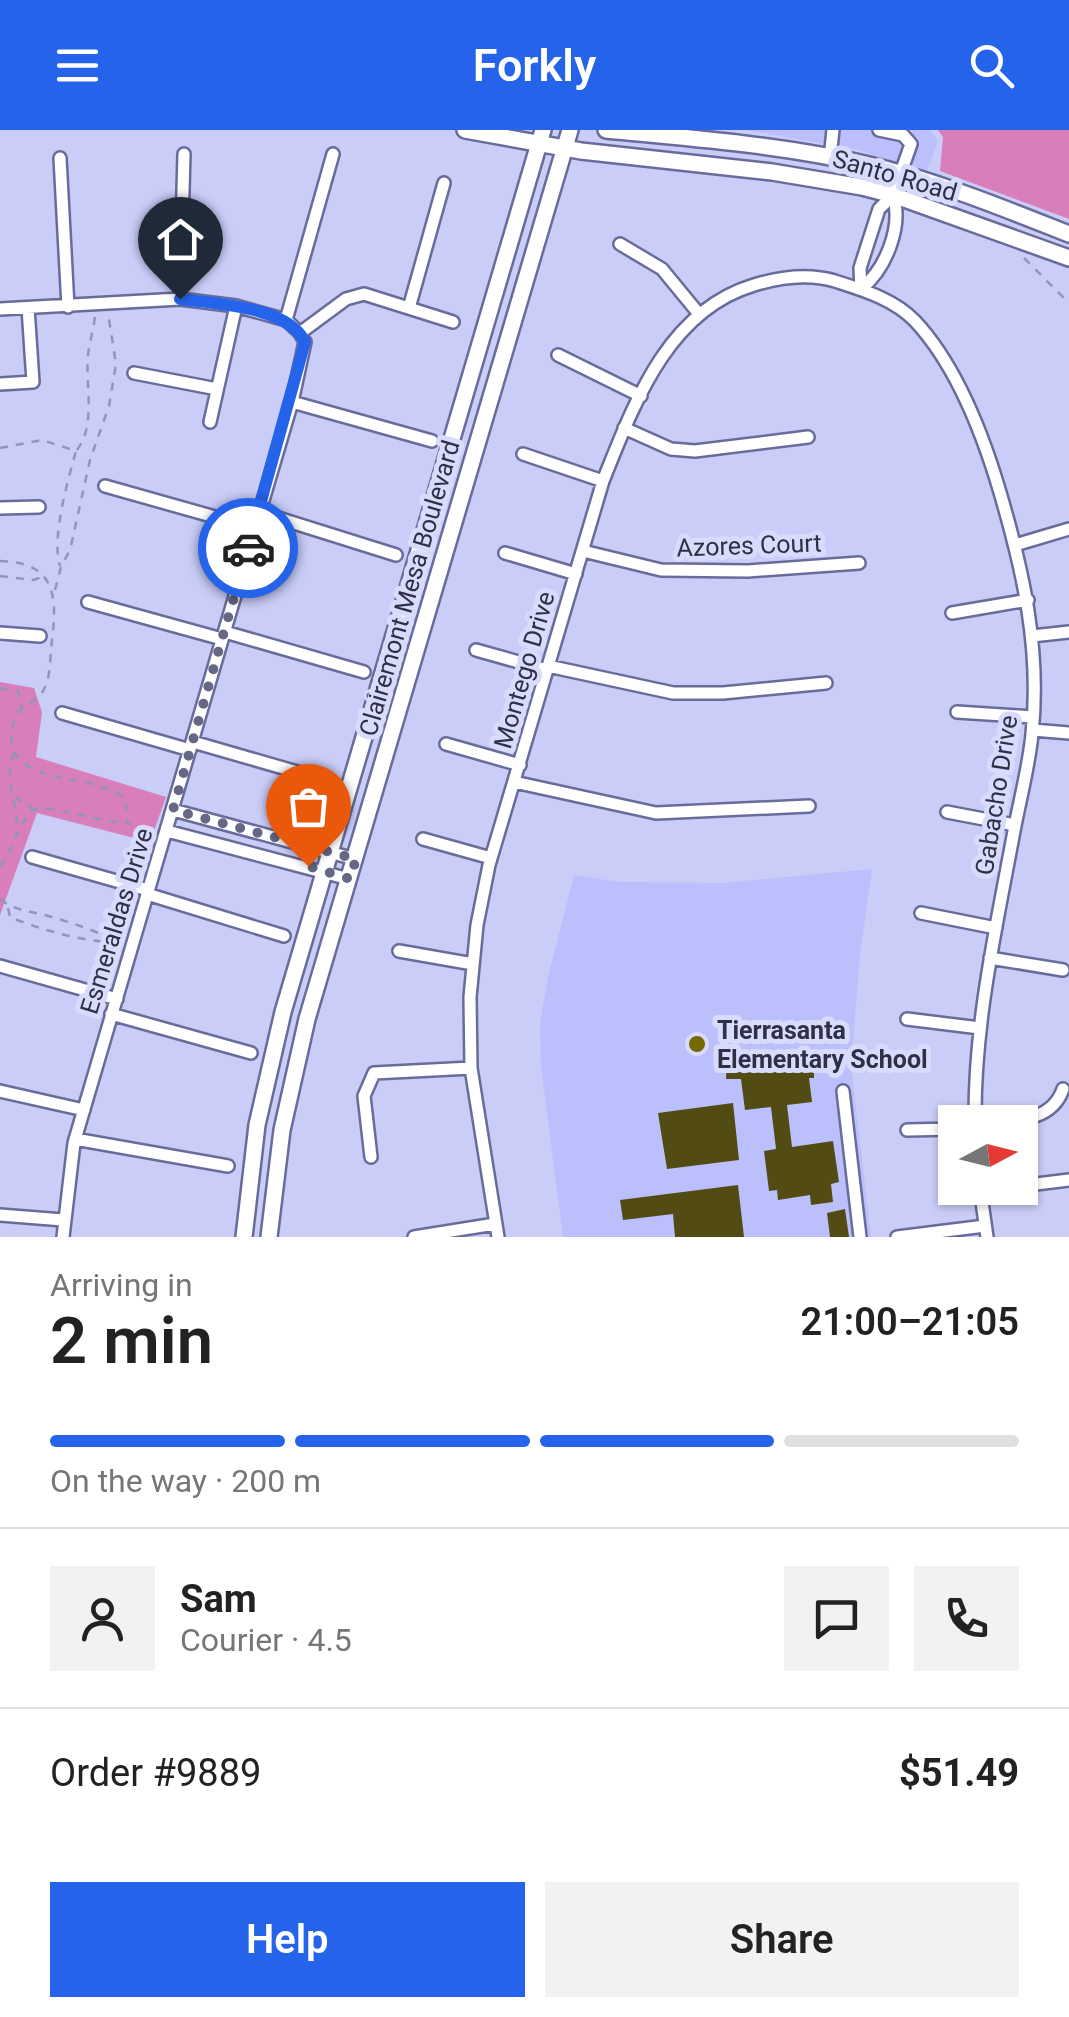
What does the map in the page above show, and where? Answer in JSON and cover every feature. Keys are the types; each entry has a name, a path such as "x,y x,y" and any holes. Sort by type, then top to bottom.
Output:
{"main road":[{"name":"Santo Road","path":"465,130 541,136 566,147 772,172 893,195 1069,258"},
{"name":"Clairemont Mesa Boulevard","path":"269,1237 286,1111 308,1019 570,130"},
{"name":"Santo Road","path":"606,130 648,132 830,158 899,174 1069,234"},
{"name":"Clairemont Mesa Boulevard","path":"244,1237 258,1125 283,1012 541,136"}],"street":[{"path":"830,158 834,130"},
{"path":"861,289 860,268 879,208 893,195 911,144 903,135 878,130"},
{"path":"180,299 184,154"},
{"path":"286,320 332,154"},
{"path":"60,158 68,307"},
{"path":"409,308 444,183"},
{"path":"861,289 878,276 900,214 893,195"},
{"path":"620,244 662,269 699,314"},
{"name":"Montego Drive","path":"496,1230 471,1068 473,964 491,858 603,480 624,428 669,344 712,302 775,278 818,276 861,289"},
{"name":"Gabacho Drive","path":"861,289 876,294 914,319 946,364 989,459 1016,545 1028,600 1033,723 990,958 980,1028 976,1105"},
{"path":"0,309 180,299 236,306 286,320 300,332 354,294 364,294 453,322"},
{"path":"210,422 236,306"},
{"path":"0,384 33,382 28,308"},
{"name":"Esmeraldas Drive","path":"63,1237 75,1139 292,402 305,350 300,332"},
{"path":"558,355 641,396"},
{"path":"134,373 218,389"},
{"path":"292,402 432,441"},
{"path":"624,428 671,449 694,451 808,437"},
{"path":"523,454 603,480"},
{"path":"105,486 254,528"},
{"path":"0,508 38,507"},
{"path":"259,512 396,555"},
{"path":"1016,545 1069,528"},
{"name":"Azores Court","path":"583,551 661,570 748,570 859,563"},
{"path":"504,553 576,574"},
{"path":"952,612 1028,600"},
{"path":"88,602 364,672"},
{"path":"1032,636 1069,632"},
{"path":"0,633 40,636"},
{"path":"476,650 672,693 724,693 826,683"},
{"path":"957,712 1033,723 1069,733"},
{"path":"62,713 332,782"},
{"path":"446,744 520,765"},
{"path":"514,782 656,813 808,806"},
{"path":"173,810 356,859"},
{"path":"948,812 1015,826"},
{"path":"167,831 350,879"},
{"path":"423,839 491,858"},
{"path":"32,857 284,936"},
{"path":"921,913 996,928"},
{"path":"399,951 473,964"},
{"path":"990,958 1063,970"},
{"path":"0,966 117,998"},
{"path":"111,1014 250,1053"},
{"path":"907,1019 980,1028"},
{"path":"371,1157 364,1096 374,1073 471,1068"},
{"path":"1038,1115 1059,1101 1063,1089"},
{"path":"0,1090 84,1110"},
{"path":"843,1091 860,1237"},
{"path":"907,1130 938,1129"},
{"path":"75,1139 228,1166"},
{"path":"1038,1184 1069,1180"},
{"path":"898,1236 986,1231 983,1205"},
{"path":"0,1215 63,1220"},
{"path":"414,1237 496,1230"}],"path":[{"path":"1014,238 1025,260 1069,303"},
{"path":"60,567 57,557 61,517 76,451 84,441 88,366 101,306"},
{"path":"55,591 60,567 70,550 90,460 109,406 116,364 101,306"},
{"path":"0,448 42,440 76,451"},
{"path":"0,576 33,580 43,577"},
{"path":"0,688 18,690 22,709"},
{"path":"0,866 15,841 17,825 7,771 14,752"},
{"path":"1,770 7,771"},
{"path":"14,796 34,809 66,810 113,823 127,822"},
{"path":"17,825 34,809"},
{"path":"0,898 7,904 102,932 132,948"},
{"path":"7,904 10,917 27,924 86,940 116,942"}],"shaded area":[{"path":"746,130 930,130 938,141 926,173 859,150"},
{"path":"938,130 1069,130 1069,219 940,171 943,137"},
{"path":"0,682 34,688 42,712 36,757 166,797 150,842 37,813 0,915"},
{"name":"Tierrasanta Elementary School","path":"872,869 851,1065 871,1237 563,1237 541,1066 540,1024 574,875 619,882 722,883"}],"building":[{"path":"727,1057 814,1057 814,1078 809,1078 812,1102 787,1105 792,1147 833,1141 839,1182 831,1184 833,1202 811,1205 810,1195 778,1200 777,1190 769,1191 764,1151 776,1149 771,1107 745,1110 741,1079 726,1079"},
{"path":"733,1103 739,1160 667,1169 658,1113"},
{"path":"738,1185 744,1237 675,1237 673,1214 623,1220 620,1200"},
{"path":"845,1209 849,1237 830,1237 827,1213"}],"way so far":[{"path":"248,548 173,810 356,859 350,879 308,866"}],"place":[{"name":"Tierrasanta Elementary School","path":"697,1044"}],"route":[{"path":"180,299 236,306 286,320 305,342 291,404 248,548"}]}
